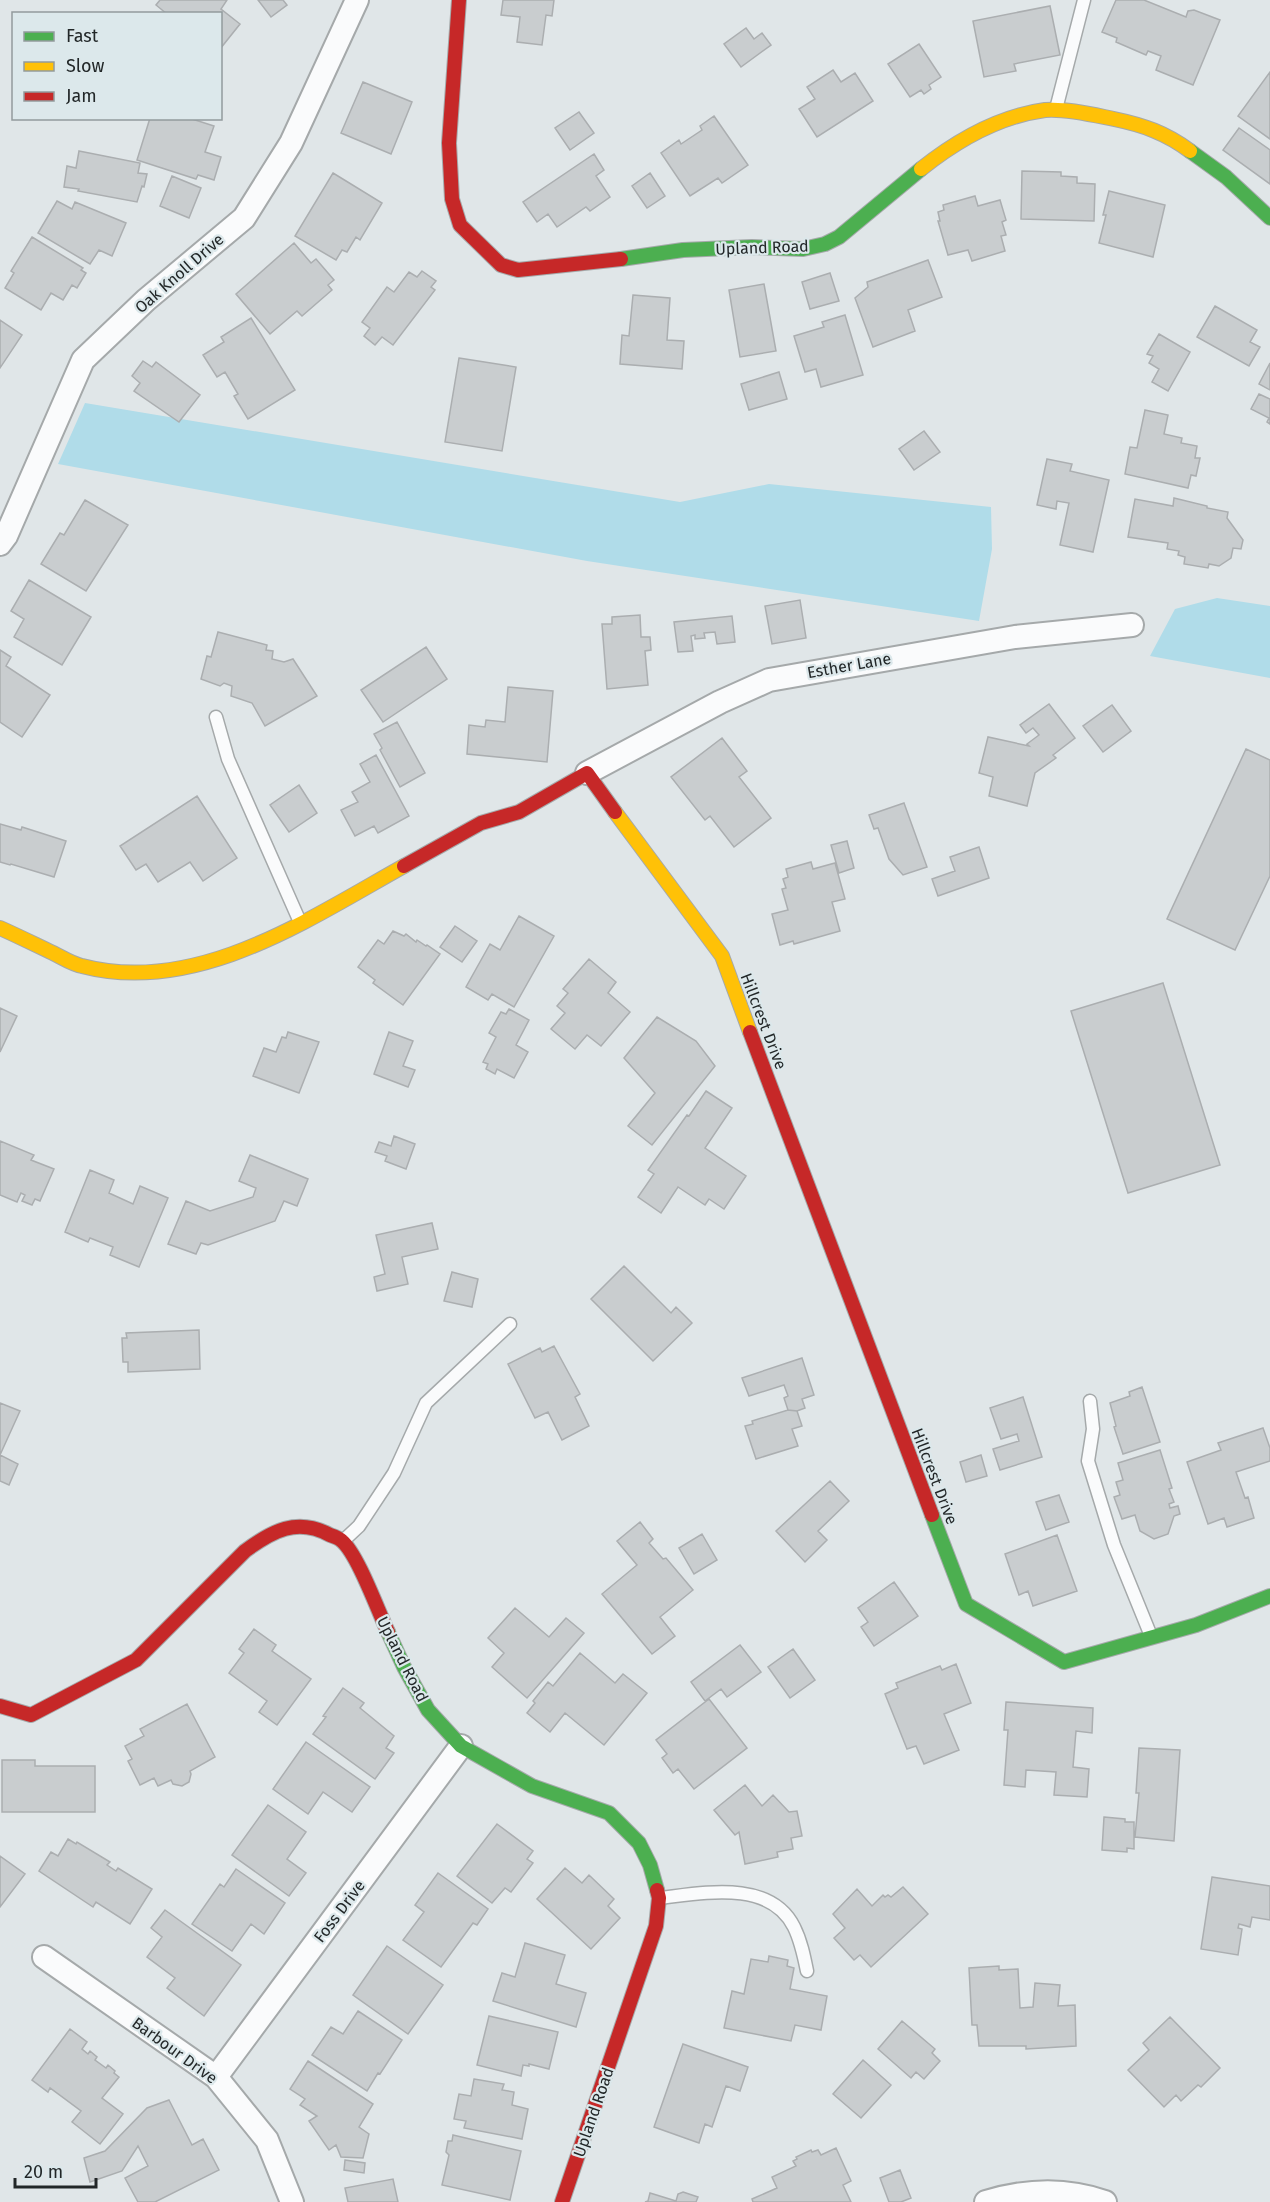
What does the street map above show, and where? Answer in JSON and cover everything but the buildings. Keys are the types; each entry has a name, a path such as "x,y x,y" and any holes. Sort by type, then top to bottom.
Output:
{"street":[{"name":"Oak Knoll Drive","path":"0,544 6,536 83,360 146,300 244,218 291,143 357,0"},
{"name":"Upland Road","path":"459,0 449,143 452,199 460,225 501,265 518,270 626,260 683,250 752,247 803,249 825,244 839,237 935,158 1002,120 1047,110 1089,114 1145,126 1178,141 1226,177 1270,218"},
{"name":"Esther Lane","path":"587,773 720,702 769,680 1015,637 1132,625"},
{"path":"0,928 80,966 115,973 161,971 195,966 272,939 481,823 519,812 587,773"},
{"name":"Hillcrest Drive","path":"587,773 722,956 966,1604 1064,1662 1196,1625 1270,1596"},
{"path":"0,1706 32,1715 136,1660 245,1551 265,1536 286,1527 317,1528 342,1541"},
{"name":"Upland Road","path":"342,1541 358,1566 404,1667 428,1710 461,1746 532,1786 609,1813 639,1843 650,1865 658,1898 656,1926 562,2202"},
{"name":"Foss Drive","path":"216,2077 461,1746"},
{"name":"Barbour Drive","path":"44,1957 216,2077 267,2140 292,2202"},
{"path":"986,2202 1031,2191 1086,2195 1105,2202"}],"lane":[{"path":"1056,110 1084,0"},
{"path":"216,717 228,759 301,923"},
{"path":"342,1541 359,1526 394,1473 426,1403 510,1324"},
{"path":"1090,1401 1093,1429 1088,1461 1114,1545 1151,1637"},
{"path":"658,1898 729,1893 754,1894 766,1898 779,1908 793,1924 802,1946 807,1971"}],"shaded area":[{"path":"85,403 680,502 769,484 991,507 992,549 979,621 587,561 58,464"},
{"path":"1217,598 1270,606 1270,678 1150,656 1175,609"}],"traffic: fast":[{"path":"1190,151 1226,177 1270,218"},
{"path":"621,259 683,250 752,247 803,249 825,244 839,237 921,169"},
{"path":"932,1515 966,1604 1064,1662 1196,1625 1270,1596"},
{"path":"388,1632 428,1710 461,1746 532,1786 609,1813 639,1843 650,1865 657,1890"}],"traffic: slow":[{"path":"921,169 979,131 1012,118 1045,110 1080,112 1135,124 1154,130 1190,151"},
{"path":"615,812 722,956 750,1032"},
{"path":"0,928 78,965 125,972 167,970 209,962 250,947 330,908 404,866"}],"traffic: jam":[{"path":"459,0 449,143 452,199 460,225 501,265 518,270 621,259"},
{"path":"404,866 481,823 519,812 587,773 615,812"},
{"path":"750,1032 932,1515"},
{"path":"0,1706 31,1715 136,1660 245,1551 275,1532 285,1529 307,1527 342,1541 355,1558 388,1632"},
{"path":"562,2202 656,1926 659,1898 657,1890"}]}
